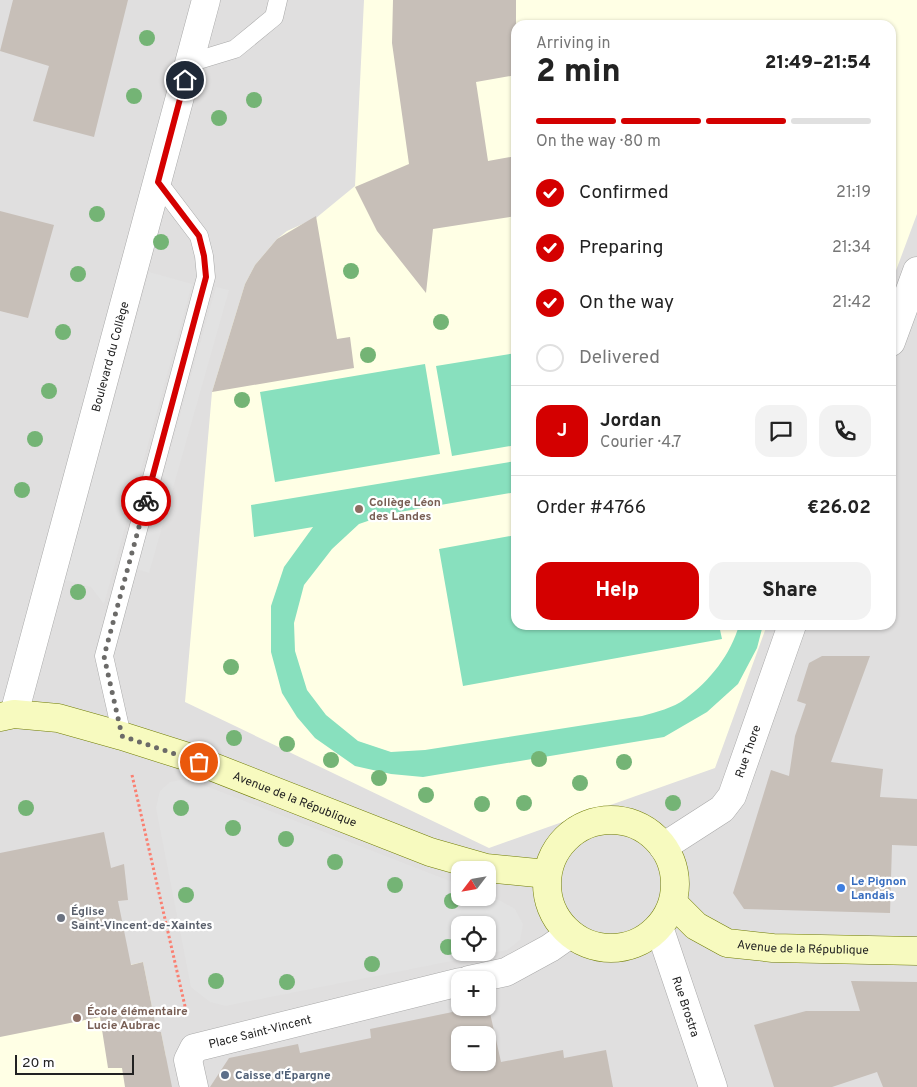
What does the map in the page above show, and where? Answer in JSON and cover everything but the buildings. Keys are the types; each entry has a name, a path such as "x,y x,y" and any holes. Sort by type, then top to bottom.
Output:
{"main road":[{"name":"Avenue de la République","path":"7,716 58,718 122,736 185,756 430,852 486,868 547,874"},
{"path":"607,820 628,822 648,832 664,847 672,864 676,884 673,903 659,927 645,939 626,947 606,948 587,944 570,934 558,922 550,907 546,890 547,874 554,853 568,836 586,825 607,820"},
{"name":"Avenue de la République","path":"673,903 696,926 727,942 772,948 917,951"}],"street":[{"name":"Boulevard du Collège","path":"7,716 158,182 206,0"},
{"path":"896,330 915,282"},
{"name":"Rue Thore","path":"664,847 722,809 732,796 790,630"},
{"name":"Rue Brostra","path":"659,927 714,1087"},
{"path":"496,974 506,972 550,948 570,934"},
{"name":"Place Saint-Vincent","path":"194,1048 451,984"},
{"path":"194,1048 188,1060 194,1087"}],"lane":[{"path":"190,63 235,49 274,17 278,0"},
{"path":"122,736 104,656 206,277 204,256 199,236 158,182"}],"path":[{"name":"Place Saint-Vincent","path":"122,736 194,1048"}],"shaded area":[{"path":"0,0 917,0 917,1087 0,1087"},
{"name":"Collège Léon des Landes","path":"364,0 917,0 917,214 896,271 896,20 511,20 511,630 765,630 715,768 489,848 185,702 212,392 245,284 255,265 277,239 287,231 316,218 355,186"},
{"path":"149,272 192,284 104,604 91,587 65,580"},
{"path":"216,287 229,290 149,573 137,569"},
{"path":"188,779 451,881 451,906 496,906 496,899 501,901 515,909 523,924 520,940 507,950 496,952 496,916 451,916 452,961 225,1006 210,1002 191,987 156,808 160,791 170,782"},
{"name":"École élémentaire Lucie Aubrac","path":"143,962 157,1032 161,1032 166,1057 163,1058 169,1087 0,1087 0,995"}],"green space":[{"path":"511,354 511,446 452,456 436,366"},
{"path":"425,364 440,454 275,482 260,392"},
{"path":"511,462 511,493 388,514 359,524 332,549 304,585 294,623 295,651 307,690 326,715 358,741 391,752 425,750 642,716 675,705 703,684 725,656 737,630 762,630 757,648 738,684 707,712 664,737 423,777 391,774 355,766 315,738 297,717 282,693 271,652 271,606 284,567 313,527 254,537 251,505"},
{"path":"511,536 511,630 720,630 722,639 463,686 439,549"}],"way so far":[{"path":"146,501 104,656 122,736 199,762"}],"place":[{"name":"Collège Léon des Landes","path":"359,509"},
{"name":"Le Pignon Landais","path":"841,888"},
{"name":"Église Saint-Vincent-de-Xaintes","path":"61,918"},
{"name":"École élémentaire Lucie Aubrac","path":"77,1018"},
{"name":"Caisse d'Épargne","path":"225,1075"}],"route":[{"path":"146,501 206,277 204,256 199,236 158,182 185,80"}]}
